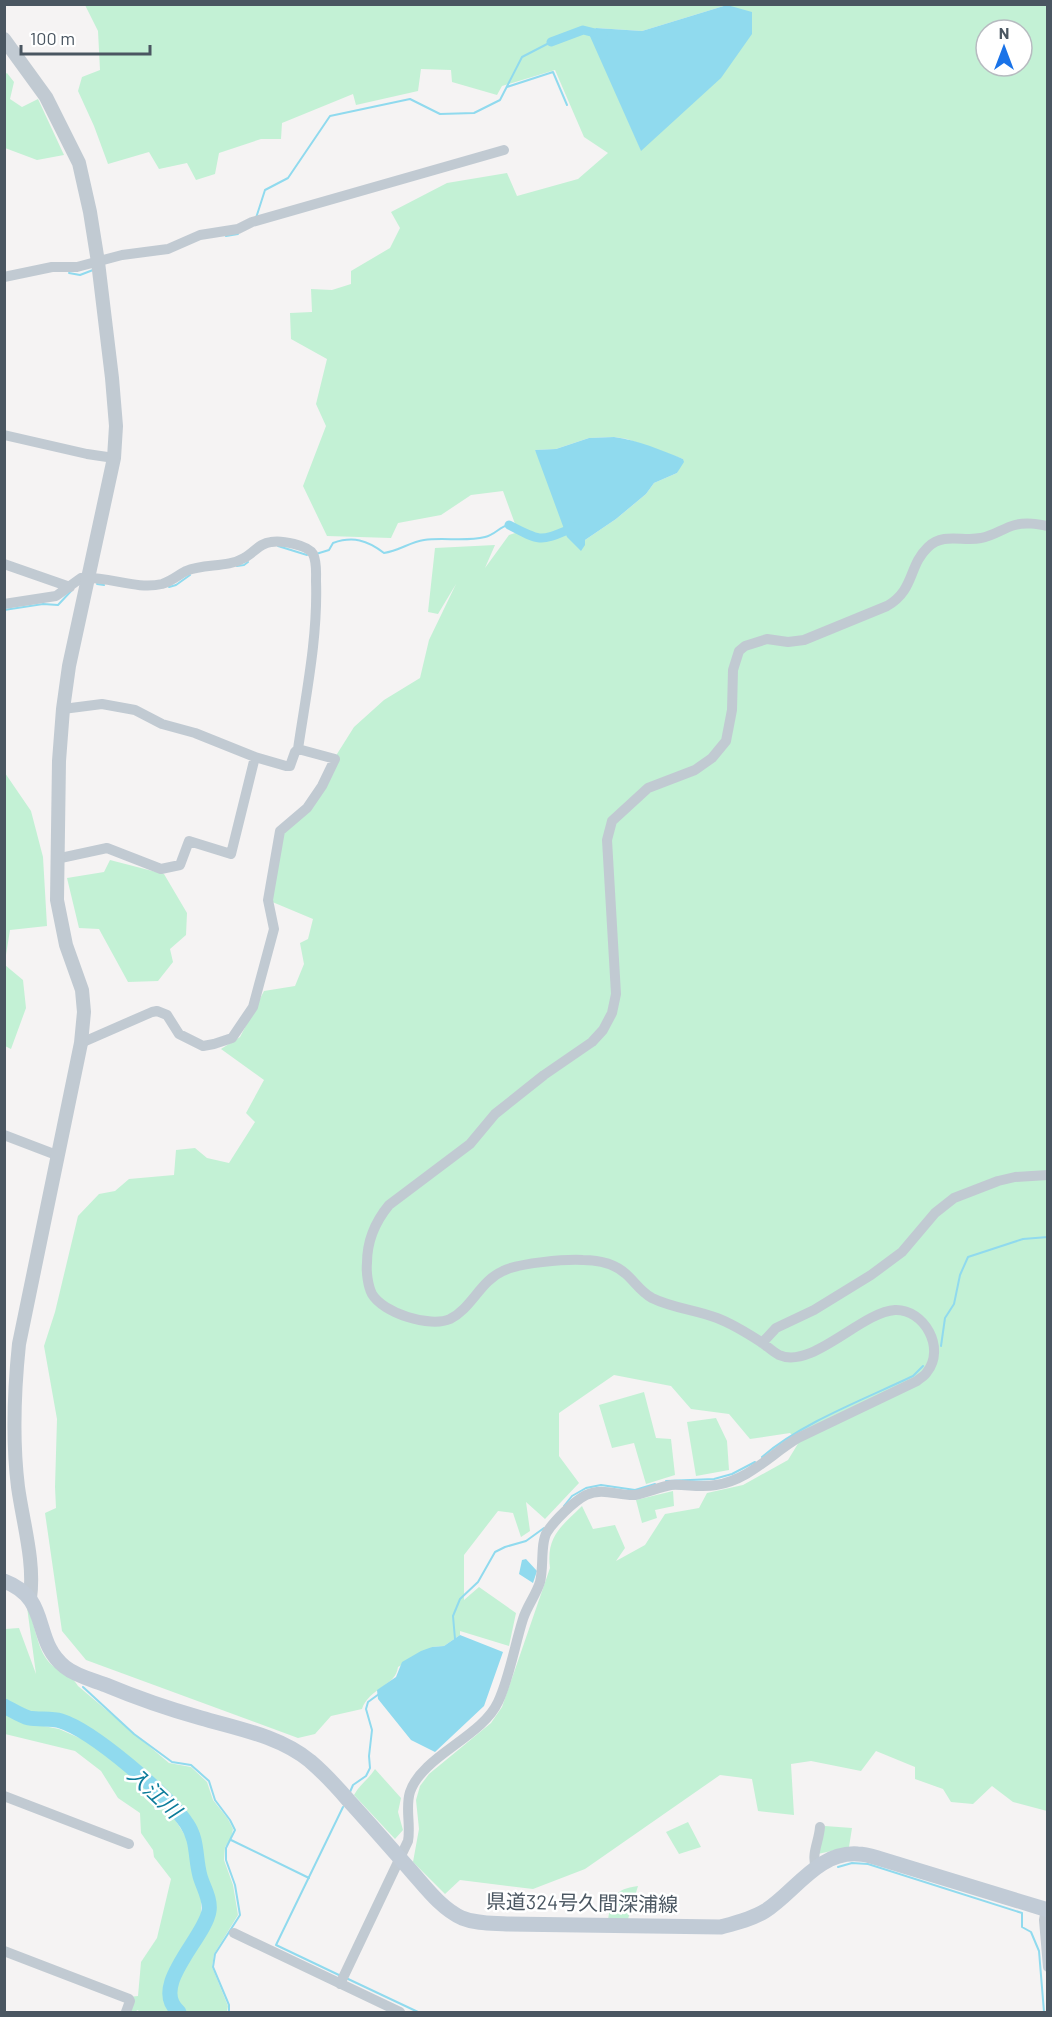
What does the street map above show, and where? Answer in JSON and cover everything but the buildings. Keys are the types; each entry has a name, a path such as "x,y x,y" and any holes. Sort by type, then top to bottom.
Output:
{"main road":[{"path":"4,1581 23,1590 30,1598"},
{"name":"県道324号久間深浦線","path":"30,1598 50,1649 65,1667 112,1688 167,1708 268,1738 293,1749 312,1762 447,1910 463,1918 480,1923 507,1924 721,1927 765,1912 824,1862 841,1855 859,1854 881,1858 1047,1909"}],"street":[{"path":"4,39 46,97 79,163 98,261 116,426 114,458 69,666 63,709 56,859 57,900 66,945 82,990 84,1012 81,1043 59,1156 19,1344 14,1436 18,1486 31,1572 30,1598"},
{"path":"4,277 52,267 77,267 122,255 168,249 200,235 238,229 252,222 504,150"},
{"path":"4,435 114,458"},
{"path":"340,1984 408,1841 409,1792 426,1769 487,1718 498,1703 524,1616 540,1581 545,1534 576,1502 588,1494 603,1491 636,1495 669,1485 716,1485 736,1479 764,1464 781,1448 798,1438 917,1381 927,1373 934,1351 932,1339 922,1321 906,1311 893,1310 879,1314 807,1355 780,1356 742,1329 717,1318 649,1296 624,1272 612,1265 581,1259 516,1266 503,1270 483,1285 460,1312 441,1322 430,1322 388,1310 371,1292 366,1268 367,1252 380,1216 389,1206 470,1144 495,1114 544,1075 592,1042 603,1030 612,1013 616,994 607,840 612,821 648,788 694,770 712,758 726,741 732,710 733,670 739,651 745,646 767,639 788,642 804,640 899,600 908,586 917,561 929,547 939,540 955,537 977,539 991,536 1015,525 1030,523 1047,526"},
{"path":"4,604 56,596 81,578 148,586 174,580 187,570 235,562 245,558 259,545 271,541 301,546 314,556 317,608 298,749 290,766 255,757 195,733 162,724 135,710 102,704 63,709"},
{"path":"4,564 70,587"},
{"path":"81,1043 157,1011 167,1015 179,1034 203,1046 232,1038 253,1007 274,929 268,900 280,831 307,808 322,786 335,759 298,749"},
{"path":"56,859 106,848 161,869 180,864 189,841 231,854 255,757"},
{"path":"4,1135 59,1156"},
{"path":"762,1343 777,1328 814,1310 871,1275 902,1252 935,1213 954,1198 998,1181 1015,1177 1047,1175"},
{"path":"4,1796 129,1844"},
{"path":"816,1868 814,1850 820,1827"},
{"path":"1047,1909 1044,1920 1047,1967"},
{"path":"234,1933 400,2013"},
{"path":"4,1951 129,1999 126,2013"}],"green space":[{"path":"85,5 727,5 1047,5 1047,1811 1013,1802 992,1786 973,1804 951,1802 943,1789 915,1779 915,1767 876,1751 861,1771 811,1761 791,1764 794,1815 758,1811 752,1779 720,1775 585,1869 533,1889 460,1880 445,1894 413,1862 419,1829 416,1800 420,1786 429,1774 491,1723 502,1707 550,1568 550,1548 562,1526 582,1506 593,1529 615,1525 625,1548 616,1561 645,1545 665,1514 699,1508 707,1493 743,1485 788,1460 799,1442 790,1433 750,1439 729,1414 691,1409 671,1386 614,1375 559,1413 559,1456 579,1483 545,1519 526,1502 530,1531 521,1537 513,1513 498,1511 464,1555 464,1600 479,1587 516,1613 509,1646 460,1631 460,1635 444,1646 432,1647 398,1667 393,1679 370,1696 362,1709 331,1716 315,1734 298,1738 86,1660 62,1631 45,1513 56,1508 57,1419 44,1346 55,1312 78,1216 99,1194 115,1191 129,1179 174,1175 176,1150 195,1148 207,1158 229,1163 255,1122 246,1113 264,1080 221,1049 240,1037 264,991 295,986 304,964 300,943 308,939 313,919 270,901 284,833 333,774 337,754 354,727 384,700 420,678 429,640 456,584 438,614 428,612 435,548 495,545 485,568 509,535 518,532 503,491 471,495 441,515 398,523 391,538 327,536 303,486 326,426 316,404 327,359 291,339 290,313 312,312 311,289 332,290 351,284 351,271 390,248 400,228 391,212 447,183 507,173 517,196 578,179 608,153 584,137 555,70 502,86 497,95 452,82 451,70 421,69 418,91 356,105 353,94 282,123 281,139 261,139 219,153 215,174 196,180 187,163 159,169 149,152 108,164 78,91 82,77 100,70 98,31","holes":["727,5 641,150 590,34 596,28 642,31","589,438 627,439 683,459 677,473 654,483 646,494 616,519 585,540 535,450 556,449"]},
{"path":"7,73 14,82 10,99 22,107 38,99 64,155 37,160 5,148 4,75"},
{"path":"5,773 31,811 43,857 47,926 10,930 5,961"},
{"path":"110,860 164,874 187,913 186,935 170,949 173,962 158,981 128,982 99,929 79,928 67,878 104,872"},
{"path":"5,965 23,980 26,1008 11,1049 5,1046"},
{"path":"644,1392 656,1438 671,1439 675,1475 646,1484 634,1443 612,1448 599,1405"},
{"path":"716,1418 727,1441 729,1470 696,1476 687,1422"},
{"path":"673,1491 674,1506 655,1510 657,1518 642,1523 636,1500"},
{"path":"27,1607 41,1649 48,1661 72,1678 78,1686 169,1763 191,1767 207,1782 213,1800 233,1829 231,1838 225,1847 224,1860 233,1885 238,1915 214,1954 212,1967 228,2006 227,2012 186,2012 178,2006 174,1985 211,1919 211,1900 198,1838 178,1802 77,1721 42,1716 5,1701 5,1629 19,1628 36,1674"},
{"path":"4,1710 9,1711 23,1722 59,1729 84,1740 111,1758 165,1804 188,1840 201,1899 201,1917 168,1978 168,2009 172,2012 137,2010 136,2012 121,2012 128,1997 138,1996 141,1962 157,1938 171,1879 154,1857 153,1850 141,1833 140,1813 118,1798 101,1771 75,1751 5,1734"},
{"path":"375,1769 401,1798 398,1812 403,1830 395,1839 354,1795"},
{"path":"688,1822 701,1847 679,1854 666,1832"},
{"path":"825,1826 852,1828 849,1847 818,1854"},
{"path":"638,1886 628,1919 608,1919 616,1895 623,1890"}],"water":[{"path":"727,5 752,12 752,34 721,78 641,151 589,34 596,28 642,31"},
{"path":"614,437 649,446 683,459 684,462 677,473 654,483 646,494 616,519 585,540 581,551 567,537 535,450 556,449 589,438"},
{"path":"526,1559 537,1571 533,1583 519,1574 522,1560"},
{"path":"460,1635 503,1652 484,1706 435,1752 411,1740 378,1699 377,1690 396,1677 402,1662 421,1651 444,1646"}],"waterway":[{"path":"551,42 583,30 603,35"},
{"path":"256,218 265,190 288,178 330,116 410,99 440,114 474,113 500,100 522,57 551,42"},
{"path":"507,87 553,72 567,105"},
{"path":"226,236 238,234"},
{"path":"69,273 80,275 93,270"},
{"path":"316,554 329,550 333,543 347,540 366,542 384,553 424,540 485,537 509,525"},
{"path":"509,525 529,535 542,538 575,527"},
{"path":"278,546 307,555"},
{"path":"237,566 248,562"},
{"path":"169,587 190,575"},
{"path":"97,584 104,585"},
{"path":"4,610 43,604 58,605 72,590"},
{"path":"941,1346 945,1318 954,1304 960,1275 968,1257 1023,1239 1048,1237"},
{"path":"762,1457 814,1422 913,1376 923,1366"},
{"path":"666,1481 714,1479 732,1474 755,1462"},
{"path":"564,1506 572,1496 586,1488 601,1485 635,1490 655,1484"},
{"path":"455,1639 453,1616 460,1599 478,1582 495,1552 526,1541 544,1528"},
{"path":"83,1687 134,1734 172,1762 191,1765 209,1781 215,1800 235,1830 226,1848 226,1860 235,1885 240,1915 215,1954 213,1967 229,2005 229,2012"},
{"path":"350,1792 353,1785 366,1776 370,1768 372,1730 366,1709 368,1702 379,1694"},
{"name":"入江川","path":"4,1706 29,1718 61,1721 92,1737 147,1781 164,1797 191,1830 200,1876 208,1898 209,1911 198,1935 181,1962 170,1989 171,2002 179,2012"},
{"path":"341,1976 276,1945 343,1807"},
{"path":"231,1840 309,1878"},
{"path":"838,1867 852,1863 868,1864 1022,1913 1022,1927 1031,1932 1039,1951 1044,2012"},
{"path":"346,1978 418,2012"}]}
